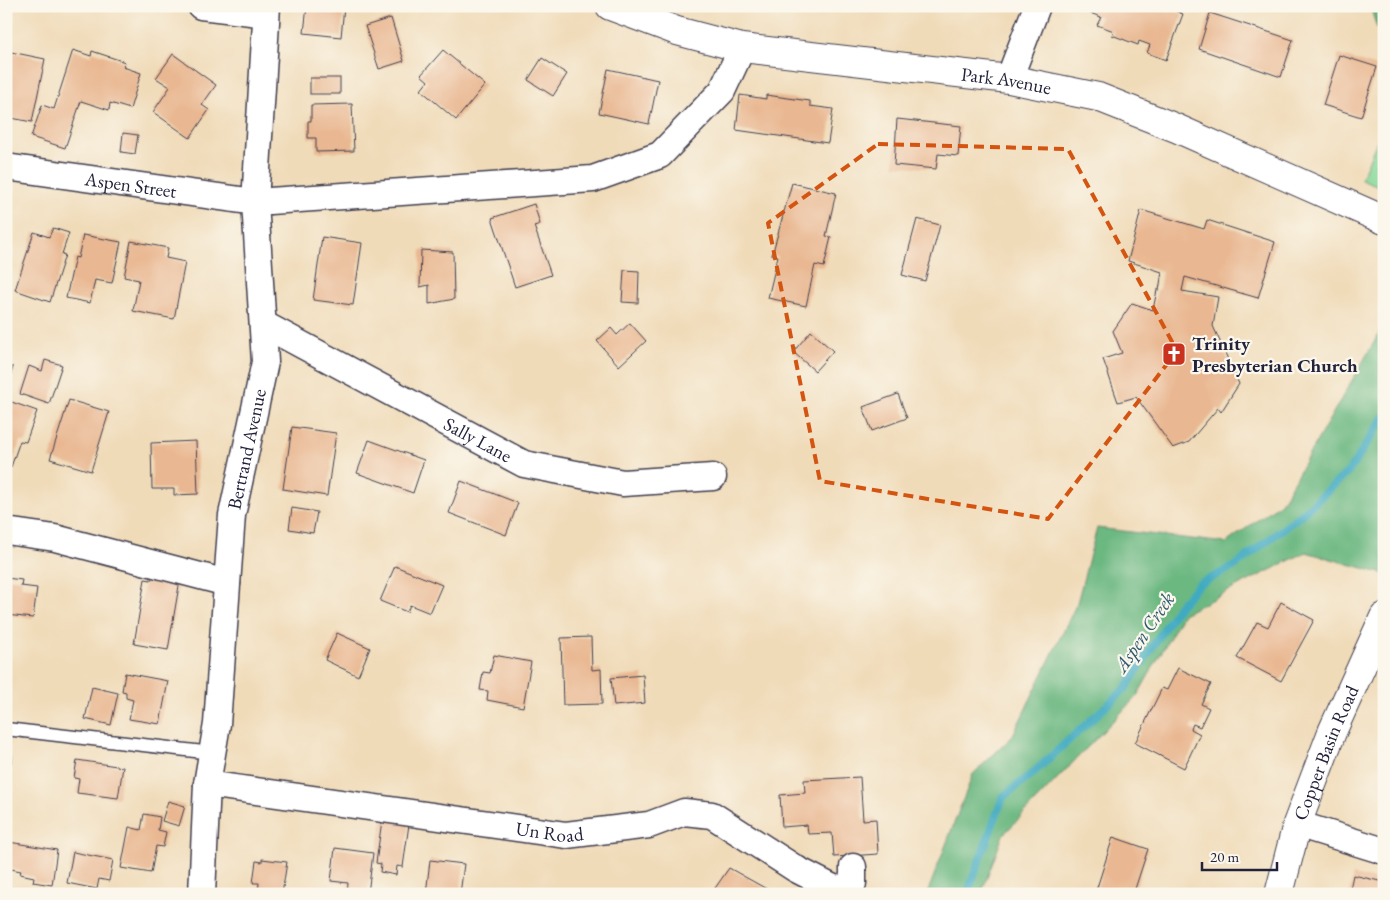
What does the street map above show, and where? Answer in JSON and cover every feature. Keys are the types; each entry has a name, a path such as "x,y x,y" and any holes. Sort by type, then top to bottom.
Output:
{"street":[{"path":"201,6 267,10"},
{"name":"Park Avenue","path":"610,6 677,31 742,48 1009,79 1098,97 1176,128 1384,220"},
{"path":"1009,79 1038,6"},
{"name":"Bertrand Avenue","path":"202,894 207,784 217,724 232,515 265,362 255,202 267,10"},
{"name":"Aspen Street","path":"6,167 255,202 593,180 660,155 722,90 742,48"},
{"name":"Sally Lane","path":"263,324 524,464 623,483 713,477"},
{"path":"6,531 55,538 227,583"},
{"name":"Copper Basin Road","path":"1279,894 1298,824 1332,732 1384,617"},
{"name":"Un Road","path":"207,784 566,835 650,825 684,812 712,815 796,870 837,890 853,883 853,867"},
{"path":"1298,824 1384,852"}],"lane":[{"path":"6,729 212,753"}],"highlighted area":[{"path":"878,144 1068,149 1177,351 1048,519 820,481 768,223"}],"green space":[{"path":"1370,6 1384,6 1384,50"},
{"path":"1380,134 1384,136 1384,188 1361,179"},
{"path":"1384,325 1384,574 1306,552 1183,614 1137,696 1003,835 981,894 927,894 973,774 1012,737 1077,603 1097,528 1226,543 1281,503"}],"building":[{"path":"307,6 344,7 341,37 304,33"},
{"path":"1093,6 1163,6 1183,14 1166,60 1147,53 1150,45 1139,41 1138,45 1112,35 1114,31 1097,25 1101,17 1090,13"},
{"path":"1210,13 1293,40 1281,77 1199,49"},
{"path":"391,18 404,61 379,69 365,26"},
{"path":"73,50 91,56 92,51 125,62 123,67 141,73 130,109 110,103 109,110 81,101 65,148 31,137 42,105 54,109"},
{"path":"443,50 485,85 456,120 421,90 428,81 421,75"},
{"path":"6,51 45,59 32,122 6,117"},
{"path":"173,54 216,85 202,105 209,110 190,138 153,112 170,87 156,78"},
{"path":"1339,55 1377,67 1361,117 1323,105"},
{"path":"542,58 567,74 553,96 528,80"},
{"path":"608,69 658,80 649,124 599,113"},
{"path":"310,78 340,78 340,94 310,94"},
{"path":"740,95 766,99 766,95 810,101 810,106 833,109 828,143 736,130"},
{"path":"352,104 354,151 316,152 316,138 308,138 308,121 311,121 311,105"},
{"path":"897,119 961,126 958,156 938,154 936,169 894,165"},
{"path":"123,133 138,135 135,154 121,152"},
{"path":"792,183 836,193 826,236 831,237 824,267 815,265 806,306 768,298 778,256 772,255"},
{"path":"534,204 540,224 534,226 551,275 515,287 492,218"},
{"path":"1141,210 1204,229 1207,220 1275,242 1258,298 1185,277 1182,291 1218,297 1213,326 1239,384 1221,412 1218,408 1189,442 1173,448 1136,397 1118,402 1103,359 1122,353 1113,331 1132,303 1153,310 1157,290 1159,290 1162,272 1128,261"},
{"path":"917,219 940,225 925,281 902,275"},
{"path":"53,228 69,233 62,254 65,255 50,302 15,290 34,232 49,237"},
{"path":"83,235 121,242 112,283 95,280 90,303 66,298 75,257 78,258"},
{"path":"322,237 362,243 353,305 313,300"},
{"path":"131,241 168,248 166,258 185,262 174,319 133,311 139,280 124,277"},
{"path":"421,250 453,252 454,299 429,304 429,285 420,287"},
{"path":"624,270 639,271 638,303 622,302"},
{"path":"630,323 646,341 619,366 597,341 611,328 617,335"},
{"path":"811,331 833,351 815,371 793,352"},
{"path":"45,360 62,365 49,404 20,394 29,366 42,371"},
{"path":"6,366 13,367 7,389 6,389"},
{"path":"898,394 907,418 872,431 863,407"},
{"path":"6,400 37,411 26,442 20,441 11,467 6,466"},
{"path":"69,400 109,412 91,471 50,459"},
{"path":"292,427 336,433 327,496 283,489"},
{"path":"369,440 424,460 413,493 357,473"},
{"path":"196,441 198,494 174,495 174,489 152,489 151,443"},
{"path":"461,481 518,503 506,535 449,513"},
{"path":"292,508 317,512 313,533 289,529"},
{"path":"395,566 442,585 430,613 410,605 407,612 380,601"},
{"path":"153,569 181,574 168,650 134,644 145,579 151,580"},
{"path":"6,578 22,580 21,586 37,588 33,618 6,615"},
{"path":"1281,602 1314,620 1281,681 1237,658 1257,622 1268,627"},
{"path":"337,633 370,648 358,676 325,660"},
{"path":"591,637 592,670 601,669 602,704 563,705 561,638"},
{"path":"494,655 531,662 523,707 487,700 488,691 480,690 483,672 490,673"},
{"path":"1178,668 1211,684 1201,704 1209,708 1200,727 1193,724 1191,729 1200,734 1184,768 1135,743 1162,688 1167,690"},
{"path":"125,673 168,681 160,724 129,719 133,700 126,698 126,692 122,691"},
{"path":"643,675 645,703 614,706 611,678"},
{"path":"92,687 118,693 111,725 85,719"},
{"path":"6,757 12,757 9,775 6,775"},
{"path":"77,760 123,767 118,798 77,793 79,779 74,778"},
{"path":"860,777 863,820 876,819 878,854 834,857 832,833 808,834 807,825 782,827 780,795 805,793 804,780"},
{"path":"168,801 185,806 179,826 162,821"},
{"path":"383,813 410,817 403,867 397,866 396,875 380,872 381,864 376,863"},
{"path":"144,814 160,817 158,830 166,832 163,847 156,846 151,873 121,868 129,827 141,830"},
{"path":"1113,837 1148,849 1135,889 1142,892 1141,894 1095,894"},
{"path":"9,842 57,850 52,885 33,882 34,877 20,874 21,871 6,868"},
{"path":"335,848 373,853 368,894 347,894 348,883 331,881"},
{"path":"73,852 113,860 109,881 99,879 97,889 67,883"},
{"path":"262,859 287,862 282,894 258,894 259,883 253,883 256,861 262,862"},
{"path":"430,860 464,864 460,894 426,894"},
{"path":"729,868 772,892 771,894 711,894"},
{"path":"1353,875 1384,882 1384,894 1349,894"}],"waterway":[{"name":"Aspen Creek","path":"967,894 1003,797 1032,774 1126,688 1177,608 1199,584 1235,566 1302,514 1349,471 1384,417"}],"place":[{"name":"Trinity Presbyterian Church","path":"1174,354"}]}
